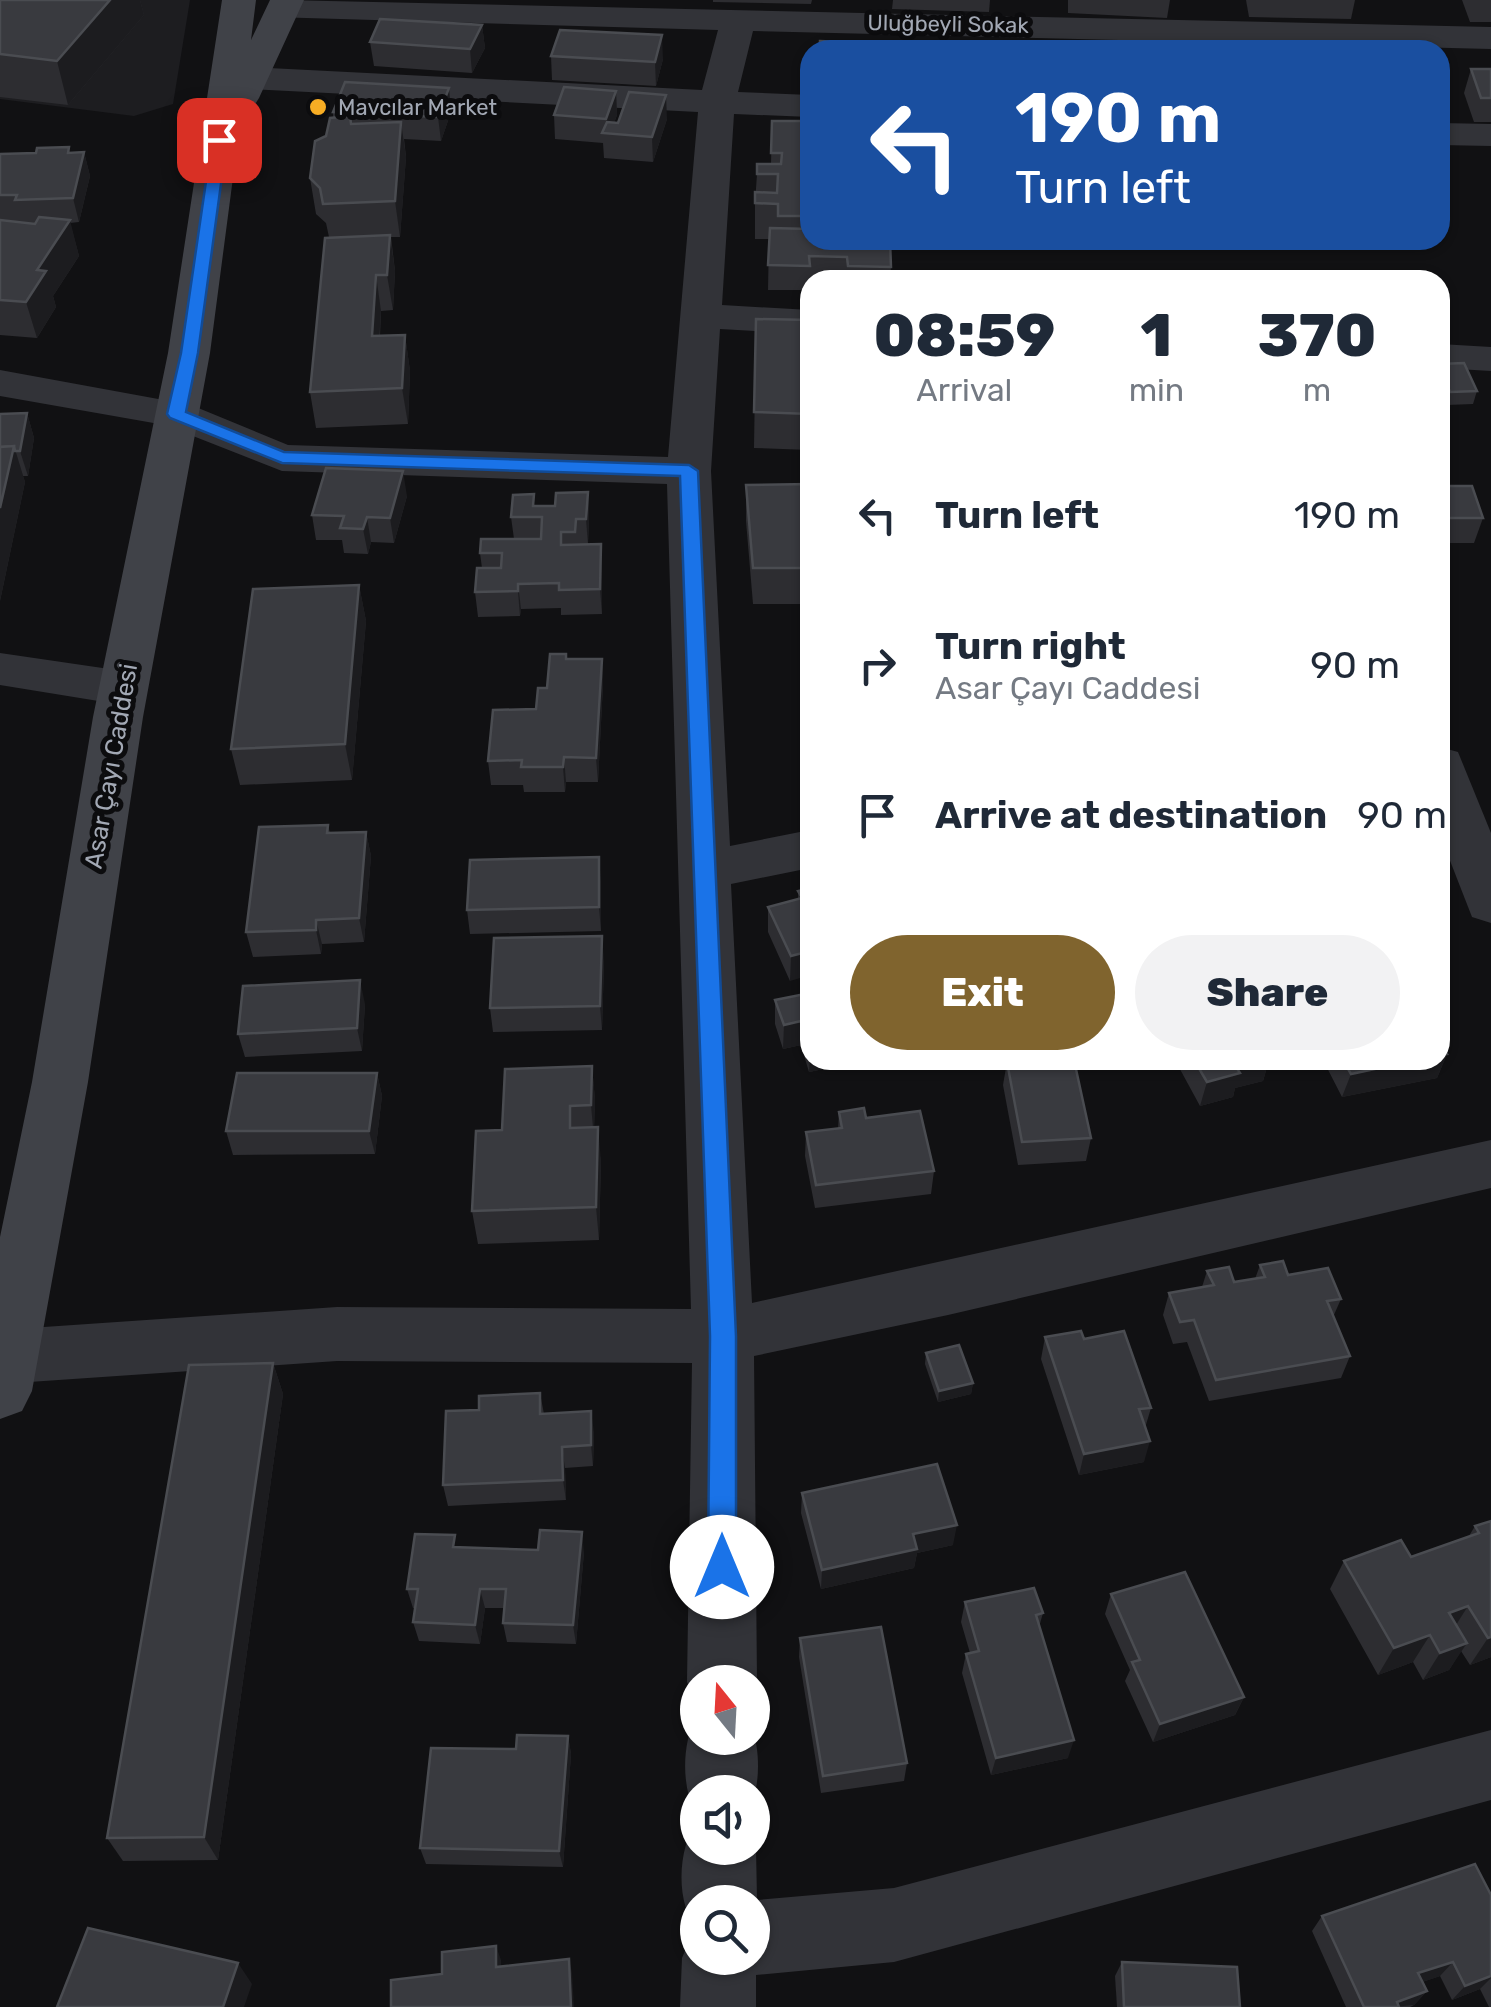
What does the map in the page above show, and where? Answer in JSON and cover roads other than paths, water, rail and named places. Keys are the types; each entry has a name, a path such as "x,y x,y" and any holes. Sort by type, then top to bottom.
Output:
{"street":[{"name":"Asar Çayı Caddesi","path":"2,1369 60,1082 123,688 190,353 239,0"},
{"path":"1396,0 1398,40"},
{"path":"219,140 286,5"},
{"name":"Uluğbeyli Sokak","path":"286,5 1319,40"},
{"path":"722,1665 723,1336 689,471 717,102 739,18"},
{"name":"Uluğbeyli Sokak","path":"1450,40 1491,38"},
{"path":"251,78 800,106"},
{"path":"1450,134 1491,135"},
{"path":"700,316 800,321"},
{"path":"1450,357 1491,359"},
{"path":"0,383 176,414 282,458 689,471"},
{"path":"0,669 123,688"},
{"path":"1450,792 1491,903"},
{"path":"704,870 800,852"},
{"path":"2,1369 337,1334 723,1336 1491,1164"},
{"path":"770,1936 894,1925 1491,1765"},
{"path":"718,2007 719,1975"}],"place":[{"name":"Mavcılar Market","path":"318,107"}]}
